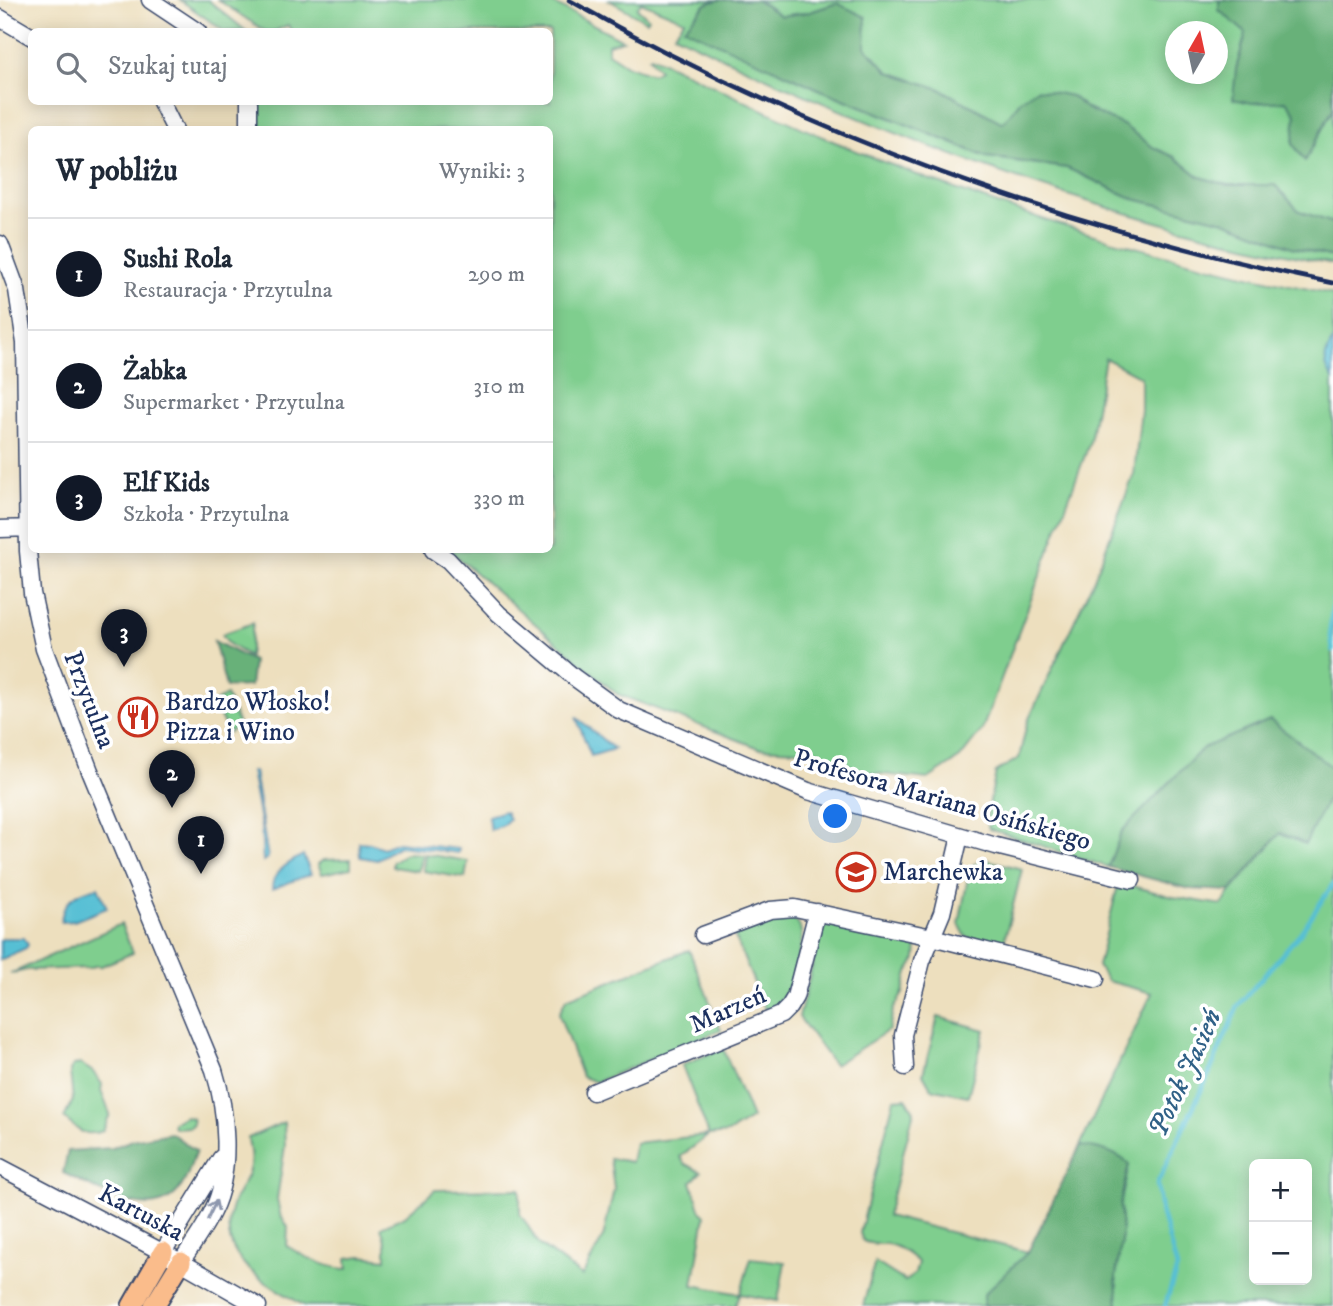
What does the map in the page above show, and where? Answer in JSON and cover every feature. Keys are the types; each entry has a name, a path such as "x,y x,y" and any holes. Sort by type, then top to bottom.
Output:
{"main road":[{"path":"132,1306 163,1252"},
{"path":"154,1306 181,1262"}],"street":[{"path":"150,0 192,28"},
{"path":"0,18 28,35"},
{"path":"163,105 174,126"},
{"path":"249,126 250,105"},
{"name":"Przytulna","path":"0,244 17,290 25,343 28,482"},
{"path":"0,528 28,528"},
{"name":"Przytulna","path":"30,553 32,593 44,649 90,771 214,1070 224,1111 225,1153 222,1184 214,1209 181,1262"},
{"name":"Profesora Mariana Osińskiego","path":"438,553 448,560 499,614 575,678 620,710 808,791 960,836 1132,880"},
{"path":"905,1067 903,1035 922,961 942,913 960,836"},
{"path":"703,935 770,910 794,908 932,937 1096,979"},
{"name":"Marzeń","path":"593,1092 781,1015 795,997 817,912"},
{"path":"163,1252 225,1153"},
{"name":"Kartuska","path":"0,1167 163,1252 258,1306"}],"green space":[{"path":"180,0 208,0 242,28 220,28"},
{"path":"218,0 547,0 623,40 608,44 608,53 628,66 652,74 659,70 649,57 651,56 823,137 947,186 1138,248 1333,294 1333,341 1329,360 1333,379 1333,768 1122,831 1108,867 989,829 986,820 996,772 1019,758 1027,723 1094,579 1134,474 1141,410 1141,377 1105,358 1090,442 982,730 960,758 928,779 864,772 817,751 759,748 617,694 452,553 553,553 553,126 255,126 255,105 553,105 553,28 290,28 288,25 282,28 260,28"},
{"path":"609,0 718,0 706,4 685,28 819,89 986,157 1067,168 1134,199 1225,221 1292,247 1333,257 1333,264 1162,224 996,171 833,107 674,34 684,20 641,2 637,8 648,18 646,21"},
{"path":"718,0 756,0 781,16 810,12 837,3 866,17 865,47 889,72 940,89 1003,123 1021,100 1037,89 1071,96 1087,109 1123,125 1154,148 1175,157 1200,177 1227,185 1275,185 1299,211 1333,223 1333,257 1292,247 1225,221 1134,199 1067,168 987,157 819,89 684,28 706,4"},
{"path":"756,0 1219,0 1219,10 1246,33 1236,69 1252,103 1286,101 1296,114 1293,144 1305,160 1333,109 1333,223 1299,211 1274,185 1227,185 1200,177 1175,157 1154,148 1123,125 1087,109 1071,96 1021,100 1003,124 940,89 889,72 865,47 837,3 810,12 781,16"},
{"path":"1219,0 1333,0 1333,109 1305,161 1293,144 1296,114 1286,101 1252,103 1233,99 1236,69 1246,33 1219,10"},
{"path":"253,623 249,656 229,644 222,634"},
{"path":"214,641 253,661 250,686 226,687"},
{"path":"226,695 239,725 228,733 214,703"},
{"path":"1270,720 1333,768 1333,788 1305,844 1280,833 1231,891 1190,889 1108,867 1122,831 1203,748"},
{"path":"1333,788 1333,1306 1118,1306 1116,1276 1122,1234 1120,1205 1129,1165 1080,1146 1152,993 1107,981 1098,966 1118,885 1222,905 1280,833 1305,844"},
{"path":"406,853 422,854 418,871 392,867 392,862"},
{"path":"425,854 468,861 465,878 423,871"},
{"path":"351,859 351,868 322,874 318,864 323,860"},
{"path":"983,859 1022,869 1003,946 966,937 959,924 970,867"},
{"path":"783,914 795,921 800,928 801,943 790,984 783,998 766,1012 733,932"},
{"path":"836,921 917,943 916,959 908,972 903,993 893,1010 889,1030 834,1065 799,1017 822,929"},
{"path":"121,924 133,953 99,967 27,970 10,974"},
{"path":"689,950 721,1030 596,1082 582,1077 559,1014 566,999"},
{"path":"938,1017 985,1030 968,1096 931,1088 923,1074"},
{"path":"723,1048 752,1118 728,1133 709,1135 682,1065"},
{"path":"81,1064 93,1072 102,1084 101,1091 110,1114 103,1131 82,1132 64,1118 73,1100 70,1071 74,1065"},
{"path":"906,1098 914,1111 887,1216 1028,1252 1008,1272 984,1305 988,1306 863,1306 875,1262 905,1281 915,1274 918,1262 895,1246 863,1241 860,1233 894,1099"},
{"path":"185,1116 192,1118 193,1124 189,1127 174,1128 173,1123"},
{"path":"284,1122 285,1146 277,1199 280,1214 288,1227 287,1246 301,1254 322,1264 345,1269 348,1268 347,1258 361,1256 386,1259 386,1244 381,1227 405,1216 435,1190 520,1189 520,1214 540,1245 582,1276 603,1238 614,1189 610,1158 631,1162 635,1143 709,1135 680,1157 685,1164 701,1172 691,1182 705,1216 693,1285 740,1294 735,1306 305,1306 248,1268 230,1241 228,1225 232,1206 250,1166 248,1138"},
{"path":"171,1133 196,1151 184,1182 173,1196 159,1203 144,1205 127,1202 63,1173 68,1151 112,1148 132,1140"},
{"path":"1080,1146 1106,1151 1129,1164 1120,1204 1122,1234 1116,1276 1118,1306 984,1305 984,1294 1028,1252"},
{"path":"751,1258 785,1262 778,1301 740,1294"}],"water":[{"path":"1333,341 1333,379 1327,369 1326,360 1327,351"},
{"path":"576,717 614,749 591,756"},
{"path":"251,771 254,771 268,858 263,861 261,827"},
{"path":"505,811 509,819 503,825 490,830 488,816"},
{"path":"359,842 383,848 398,842 459,849 458,853 399,846 376,860 360,857"},
{"path":"303,855 311,874 272,889 278,872"},
{"path":"98,887 107,908 74,921 61,922 64,908 72,898"},
{"path":"24,938 28,945 0,960 0,940"}],"waterway":[{"name":"Potok Jasień","path":"1333,600 1330,630 1333,650"},
{"name":"Potok Jasień","path":"1165,1306 1177,1268 1161,1211 1157,1184 1238,1006 1301,932 1333,884"}],"railway":[{"path":"569,0 659,49 751,94 844,135 940,172 1134,235 1333,283"}],"place":[{"name":"Elf Kids","path":"124,667"},
{"name":"Bardzo Włosko! Pizza i Wino","path":"138,717"},
{"name":"Żabka","path":"172,808"},
{"name":"Marchewka","path":"856,872"},
{"name":"Sushi Rola","path":"201,874"}]}
